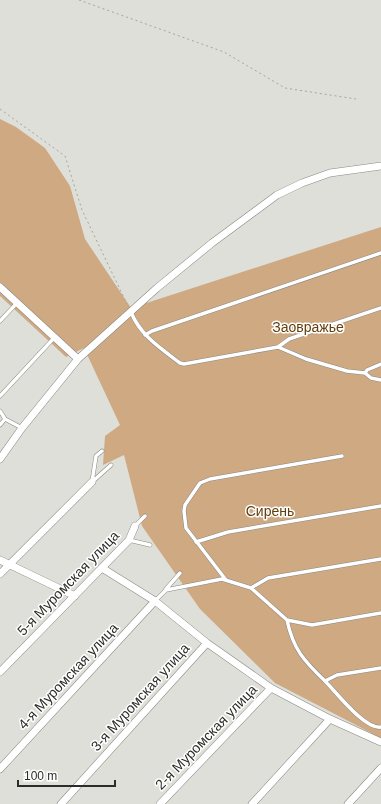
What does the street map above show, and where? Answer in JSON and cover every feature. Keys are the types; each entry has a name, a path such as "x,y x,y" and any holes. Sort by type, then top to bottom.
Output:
{"street":[{"path":"0,459 22,428 78,359 157,288 212,243 277,195 302,183 330,174 381,166"},
{"path":"0,288 78,359"},
{"path":"0,574 92,482"},
{"name":"5-я Муромская улица","path":"0,672 129,540 135,526"},
{"path":"0,560 75,596"},
{"path":"102,568 155,601 207,643 271,688 330,720 381,742"},
{"name":"4-я Муромская улица","path":"0,769 155,601"},
{"name":"3-я Муромская улица","path":"61,804 207,643"},
{"name":"2-я Муромская улица","path":"160,804 271,688"},
{"path":"252,804 330,720"},
{"path":"348,804 381,768"}],"lane":[{"path":"145,336 152,331 381,253"},
{"path":"0,321 17,303"},
{"path":"131,312 136,324 145,336 180,363 184,364 278,347 289,339 381,308"},
{"path":"0,396 54,338"},
{"path":"278,347 306,359 347,371 365,374 371,378 381,380"},
{"path":"365,374 368,370 381,364"},
{"path":"0,411 5,419 22,428"},
{"path":"0,425 5,419"},
{"path":"92,482 96,456 102,450"},
{"path":"226,580 186,528 184,512 194,490 200,483 210,479 342,456"},
{"path":"92,482 111,466"},
{"path":"196,542 228,532 381,506"},
{"path":"135,526 145,516"},
{"path":"129,540 150,545"},
{"path":"251,588 268,578 381,559"},
{"path":"155,601 180,573"},
{"path":"166,590 226,580 251,588 287,620 312,624 381,613"},
{"path":"287,620 296,650 363,721 377,728 381,727"},
{"path":"325,681 337,676 381,668"}],"path":[{"path":"79,0 224,52 286,88 356,99"},
{"path":"0,109 65,156 82,210 131,312"}],"green space":[{"path":"0,119 16,127 45,148 70,186 85,239 131,308 381,227 381,738 275,683 200,609 142,526 124,455 103,465 105,436 120,425 84,348 66,357 0,296"}],"park label":[{"name":"Заовражье","path":"308,327"},
{"name":"Сирень","path":"270,511"}]}
